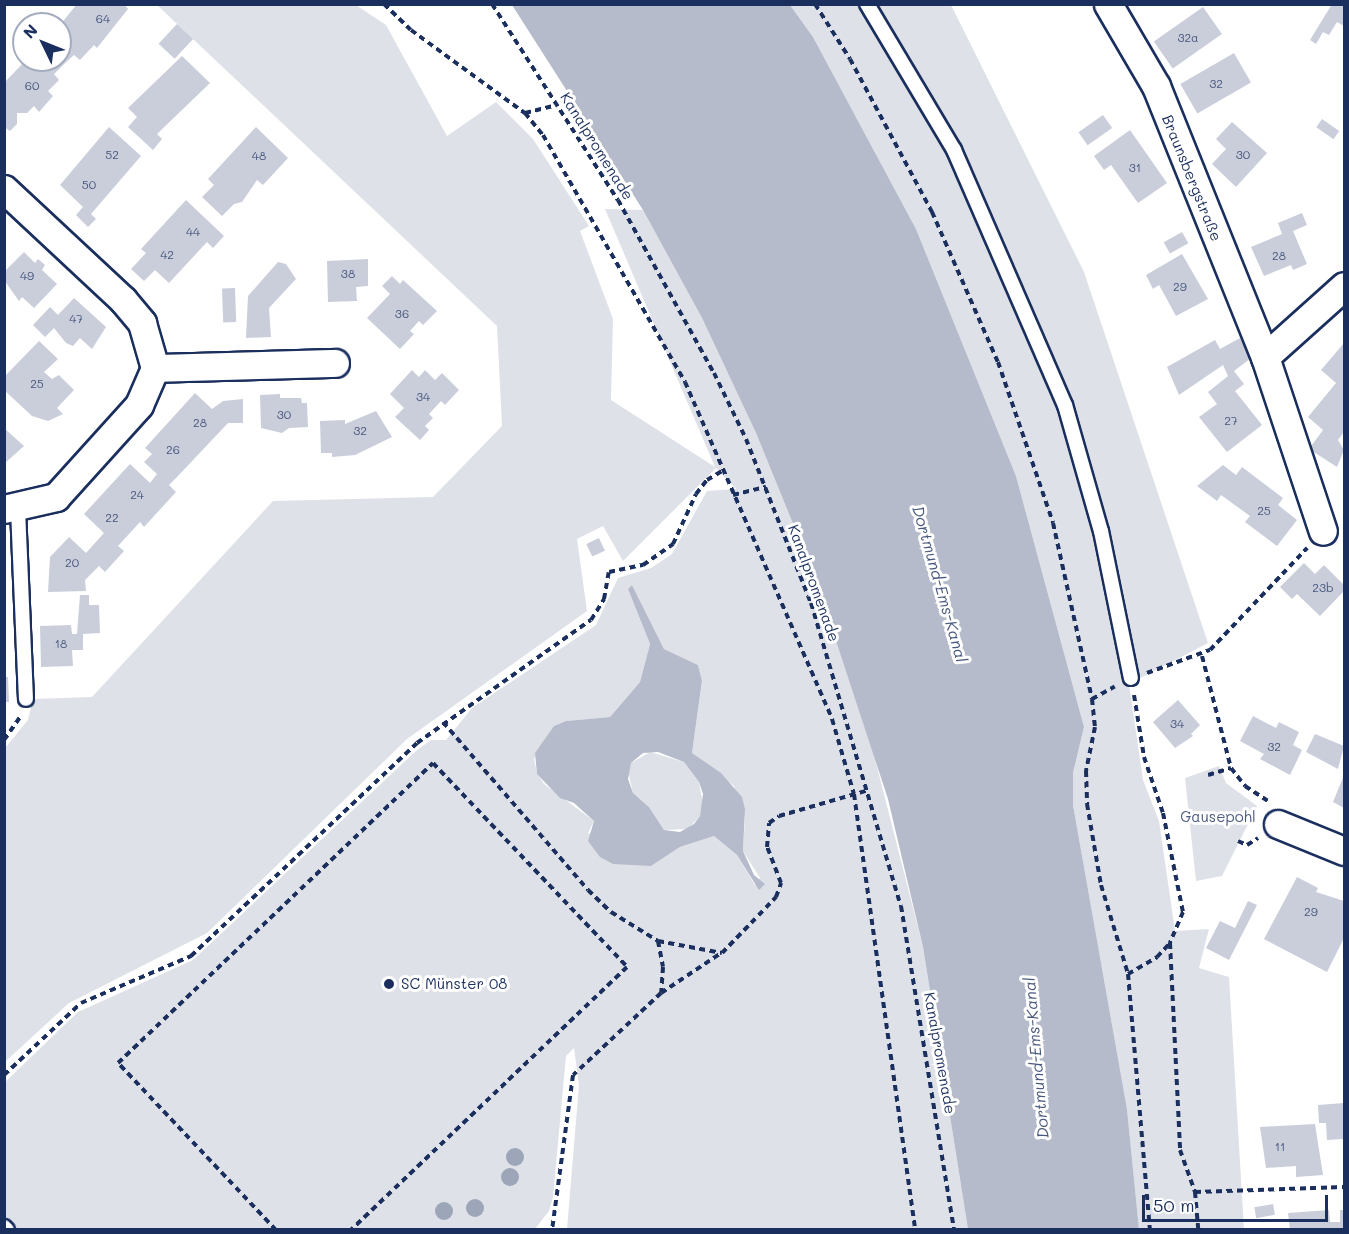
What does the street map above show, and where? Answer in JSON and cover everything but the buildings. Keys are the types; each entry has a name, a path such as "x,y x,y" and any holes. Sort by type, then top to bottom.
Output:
{"street":[{"name":"Braunsbergstraße","path":"1108,4 1156,86 1264,357 1323,531"},
{"path":"4,189 123,300 142,324 155,368 139,405 56,497 11,509"},
{"path":"1264,357 1344,286"},
{"path":"155,368 335,363"},
{"path":"1278,824 1344,851"}],"lane":[{"path":"867,4 954,150 1065,405 1101,531 1131,678"},
{"path":"11,509 26,699"}],"path":[{"path":"384,4 411,30 525,113 599,228 685,382 832,719 854,794 915,1230"},
{"name":"Kanalpromenade","path":"492,4 618,200 708,363 766,488 811,603 869,790 901,906 954,1230"},
{"path":"815,4 850,59 932,212 998,362 1053,523 1092,699 1095,727 1086,771 1087,804 1101,885 1128,974 1150,1230"},
{"path":"525,113 557,105"},
{"path":"4,1075 81,1003 191,957 443,722 591,620 604,599 609,572 643,565 673,544 696,494 707,480 722,471"},
{"path":"733,495 766,488"},
{"path":"1278,824 1269,802 1245,786 1231,768 1202,656 1323,531"},
{"path":"1128,974 1157,957 1170,943 1183,912 1163,813 1144,757 1131,678"},
{"path":"4,740 26,708 26,699"},
{"path":"443,722 588,890 611,912 658,940 722,953"},
{"path":"276,1230 118,1063 433,763 627,967 351,1230"},
{"path":"1208,775 1231,768"},
{"path":"552,1230 573,1075 661,993 722,953 776,897 781,883 767,848 770,823 779,816 869,790"},
{"path":"658,940 663,967 661,993"},
{"path":"1170,943 1180,1150 1195,1192 1198,1230"},
{"path":"1195,1192 1344,1187"}],"green space":[{"path":"157,5 356,5 386,25 447,136 496,102 533,139 589,226 580,231 613,319 611,400 715,467 605,209 643,210 702,318 756,433 816,580 873,751 923,947 968,1229 567,1229 579,1085 574,1048 566,1056 553,1197 549,1211 535,1229 5,1229 5,1082 78,1012 193,960 417,750 431,740 446,740 472,708 596,625 618,578 651,568 672,554 707,491 736,489 716,468 623,561 603,526 577,539 587,611 407,739 207,933 69,1003 5,1062 5,748 28,720 33,699 92,697 273,501 433,497 502,426 497,326","holes":["632,585 664,649 698,665 702,682 692,753 734,786 745,818 743,851 760,878 755,885 737,855 714,836 680,847 651,866 588,833 594,821 544,784 537,773 534,759 554,726 566,721 610,717 640,682 650,644 628,589"]},
{"path":"790,5 951,5 1084,272 1208,643 1129,684 1143,780 1159,821 1175,931 1209,929 1199,968 1229,977 1244,1229 1139,1229 1127,1109 1073,805 1073,773 1084,727 1016,476 916,229 813,37"},
{"path":"650,752 684,762 699,782 703,805 700,816 688,829 664,830 649,807 633,793 628,771 631,763"},
{"name":"Gausepohl","path":"1219,766 1226,783 1257,806 1222,876 1196,881 1185,778"}],"water":[{"name":"Dortmund-Ems-Kanal","path":"512,5 790,5 813,37 916,229 1016,476 1084,727 1073,773 1073,805 1127,1109 1139,1229 968,1229 923,947 888,799 816,580 756,433 702,318 643,210"},
{"path":"632,585 664,649 698,665 702,681 692,753 721,773 742,797 745,809 743,851 754,875 765,884 759,890 737,855 714,836 680,847 651,866 613,864 600,857 588,841 594,821 574,803 560,798 537,774 535,753 554,726 566,721 610,717 640,682 650,644 628,589","holes":["658,752 684,762 699,782 703,794 700,816 694,824 680,832 664,830 649,807 633,793 628,779 631,763 643,753"]}],"place":[{"name":"SC Münster 08","path":"389,984"}]}
